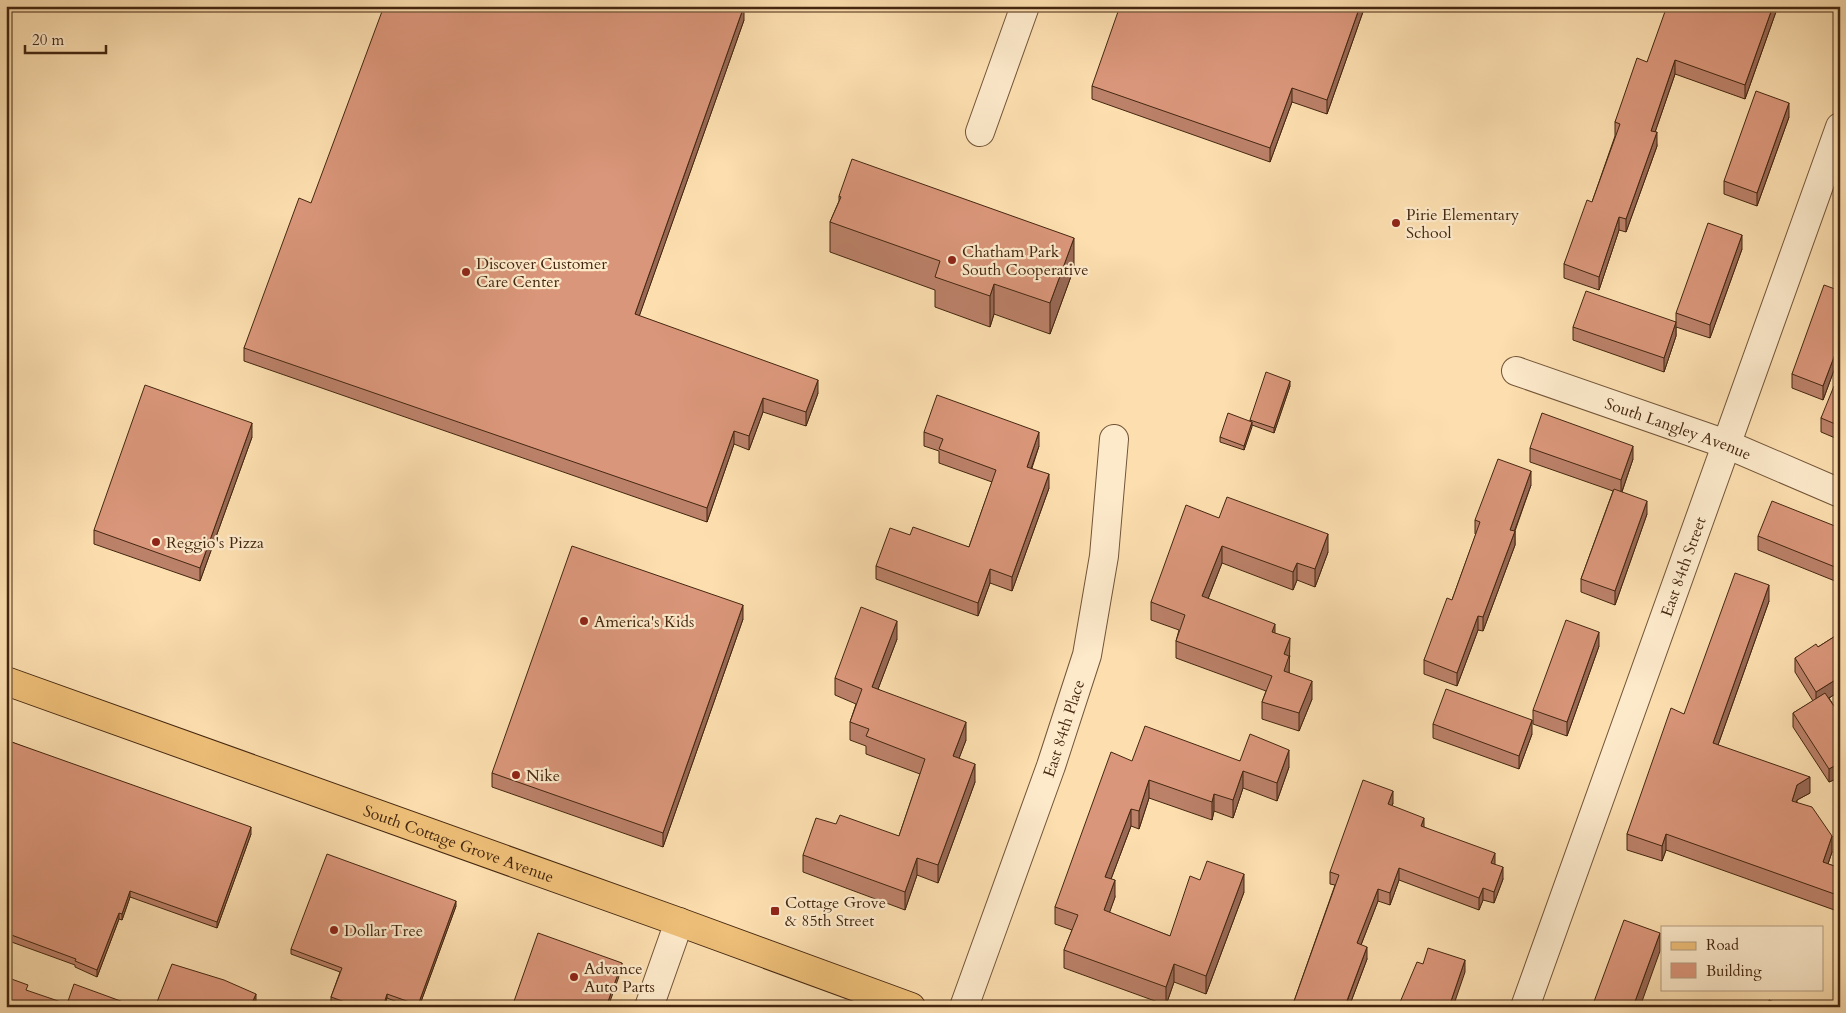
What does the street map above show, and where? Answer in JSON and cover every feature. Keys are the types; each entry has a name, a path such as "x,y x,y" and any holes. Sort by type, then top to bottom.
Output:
{"main road":[{"name":"South Cottage Grove Avenue","path":"6,681 911,1007"}],"street":[{"path":"980,132 1025,6"},
{"name":"East 84th Street","path":"1526,1007 1840,127"},
{"name":"South Langley Avenue","path":"1516,370 1726,444 1840,493"},
{"name":"East 84th Place","path":"964,1007 1051,766 1087,655 1104,556 1114,439"},
{"path":"649,1007 679,922"}],"building":[{"name":"Discover Customer Care Center","path":"384,6 744,6 635,314 818,380 806,412 763,398 749,436 734,431 707,508 244,348 299,198 311,203"},
{"path":"1120,6 1360,6 1327,100 1292,88 1270,148 1092,86"},
{"path":"1667,6 1773,6 1745,85 1675,60 1651,131 1657,132 1626,219 1619,217 1599,277 1564,264 1587,200 1592,202 1620,124 1615,122 1637,58 1647,62"},
{"path":"1756,91 1789,103 1757,193 1724,181"},
{"path":"852,159 1074,238 1050,303 994,284 990,296 935,277 940,261 830,222 841,197 839,196"},
{"path":"1708,223 1742,235 1710,325 1676,313"},
{"path":"1840,277 1840,341 1823,386 1792,374 1824,285 1835,289"},
{"path":"1586,291 1676,322 1664,358 1573,327"},
{"path":"1266,372 1290,381 1274,428 1250,420"},
{"path":"145,385 252,423 200,568 94,530"},
{"path":"1834,386 1840,388 1840,426 1821,418"},
{"path":"937,395 1039,432 1027,467 1049,474 1012,577 990,569 978,603 876,566 890,528 910,535 913,527 969,547 996,470 939,449 943,439 924,432"},
{"path":"1228,413 1252,422 1244,446 1220,437"},
{"path":"1542,413 1633,446 1621,480 1530,448"},
{"path":"1498,459 1531,471 1510,530 1515,531 1483,617 1478,616 1457,673 1424,660 1447,598 1452,600 1480,522 1475,520"},
{"path":"1614,489 1647,501 1615,591 1581,579"},
{"path":"1227,497 1328,534 1315,569 1297,563 1293,572 1222,546 1202,596 1275,624 1272,632 1290,638 1284,654 1289,656 1284,671 1312,681 1299,713 1262,702 1272,676 1176,641 1185,615 1151,602 1186,505 1219,518"},
{"path":"1772,501 1840,528 1840,569 1758,536"},
{"path":"572,546 743,605 663,833 492,773"},
{"path":"1735,573 1769,585 1713,743 1810,777 1797,785 1792,801 1812,807 1832,836 1823,862 1840,868 1840,896 1666,834 1662,846 1627,834 1671,708 1684,714"},
{"path":"861,607 897,621 872,687 966,722 953,756 975,764 938,865 917,858 905,892 803,855 816,818 836,824 840,815 899,836 925,759 866,736 869,729 850,722 862,689 835,678"},
{"path":"1566,620 1599,632 1567,722 1533,710"},
{"path":"1840,633 1840,677 1816,692 1795,658 1816,644 1818,647"},
{"path":"1446,689 1532,720 1519,756 1433,724"},
{"path":"1825,693 1840,715 1840,772 1836,765 1829,769 1793,713"},
{"path":"1145,726 1240,761 1250,734 1289,750 1277,783 1243,771 1233,800 1214,794 1212,802 1149,780 1139,811 1131,809 1105,877 1115,880 1104,910 1170,936 1190,876 1200,880 1207,861 1244,874 1206,976 1174,964 1166,987 1064,950 1078,915 1055,907 1111,752 1132,761"},
{"path":"6,740 251,827 217,922 130,891 122,914 119,913 97,970 75,961 76,959 6,933"},
{"path":"1363,780 1393,791 1388,804 1424,818 1421,826 1495,853 1491,863 1503,867 1494,892 1483,888 1479,898 1399,868 1390,893 1378,889 1357,943 1367,947 1345,1006 1348,1007 1292,1007 1339,875 1330,872"},
{"path":"327,854 456,901 418,1005 387,994 383,1007 359,1007 331,997 342,968 291,949"},
{"path":"1624,920 1660,933 1633,1007 1592,1007"},
{"name":"Advance Auto Parts","path":"538,933 622,963 606,1007 512,1007"},
{"path":"1428,948 1465,960 1449,1007 1398,1007 1417,962 1423,964"},
{"path":"172,964 224,980 256,994 252,1003 261,1007 155,1007"},
{"path":"6,977 28,985 26,990 67,1004 74,984 137,1007 6,1007"},
{"path":"1769,1000 1786,1007 1767,1007"},
{"path":"1747,1003 1757,1007 1746,1007"}],"place":[{"name":"Pirie Elementary School","path":"1396,223"},
{"name":"Chatham Park South Cooperative","path":"952,260"},
{"name":"Discover Customer Care Center","path":"466,272"},
{"name":"Reggio's Pizza","path":"156,542"},
{"name":"America's Kids","path":"584,621"},
{"name":"Nike","path":"516,775"},
{"name":"Cottage Grove & 85th Street","path":"775,911"},
{"name":"Dollar Tree","path":"334,930"},
{"name":"Advance Auto Parts","path":"574,977"}]}
